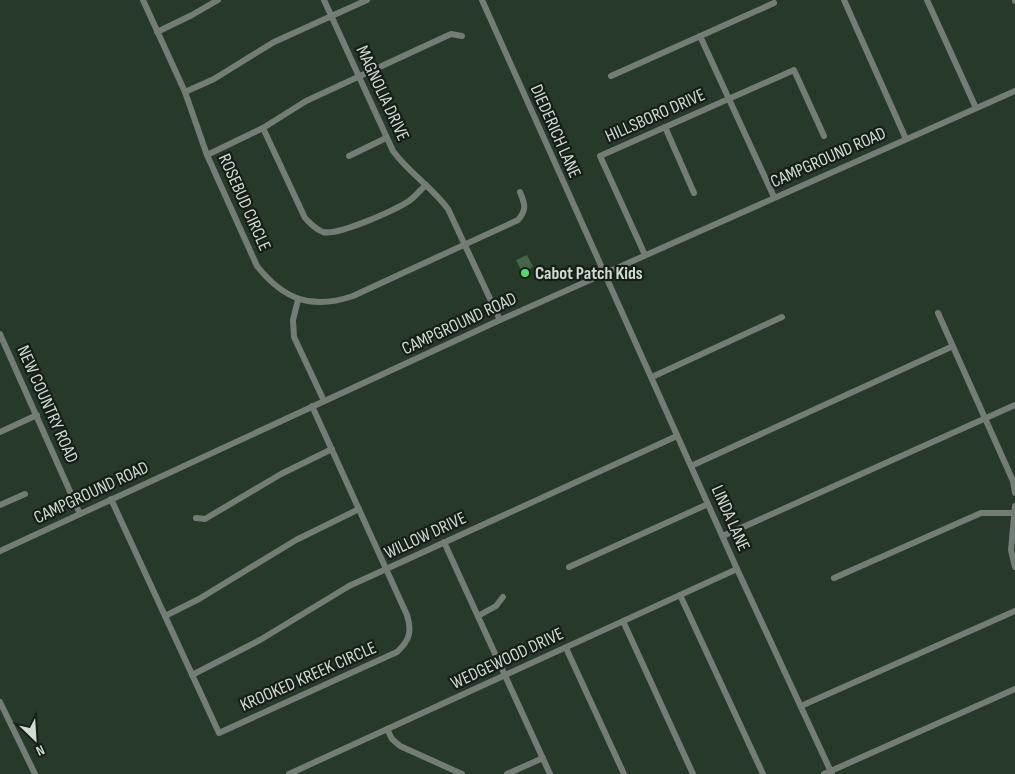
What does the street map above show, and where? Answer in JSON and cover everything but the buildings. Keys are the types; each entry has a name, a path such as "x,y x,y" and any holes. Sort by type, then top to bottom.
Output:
{"street":[{"name":"ROSEBUD CIRCLE","path":"142,0 184,92 208,155 257,266 274,285 298,300"},
{"path":"157,32 218,0"},
{"name":"MAGNOLIA DRIVE","path":"324,0 386,138 401,162 448,209 500,320"},
{"path":"184,92 214,78 274,42 367,0"},
{"name":"DIEDERICH LANE","path":"482,0 604,273"},
{"path":"844,0 906,139"},
{"path":"927,0 976,108"},
{"path":"611,76 774,3"},
{"path":"208,155 263,128 306,101 451,34 462,36"},
{"path":"700,36 774,197"},
{"name":"HILLSBORO DRIVE","path":"645,255 600,156 794,70 824,136"},
{"name":"CAMPGROUND ROAD","path":"0,551 500,320 774,197 1015,92"},
{"path":"665,127 694,193"},
{"path":"263,128 305,218 313,227 324,232 337,233 349,229 408,201 426,185"},
{"path":"349,156 386,138"},
{"path":"324,401 294,337 293,320 298,300 327,303 354,296 518,220 524,214 525,206 520,192"},
{"name":"LINDA LANE","path":"604,273 829,773"},
{"path":"938,313 951,347 1013,481 1015,492"},
{"path":"652,377 782,317"},
{"name":"NEW COUNTRY ROAD","path":"0,334 80,514"},
{"path":"691,466 951,347"},
{"path":"723,536 1015,405"},
{"name":"KROOKED KREEK CIRCLE","path":"111,499 219,733 397,652 408,640 411,629 407,615 312,406"},
{"path":"0,432 37,415"},
{"name":"WILLOW DRIVE","path":"192,675 260,640 334,594 678,436"},
{"path":"196,518 205,519 281,474 332,449"},
{"path":"0,505 25,494"},
{"path":"569,567 708,504"},
{"path":"1015,506 1011,550 1015,567"},
{"path":"165,616 200,599 313,531 359,509"},
{"path":"834,578 975,515 989,512 1015,513"},
{"path":"444,542 550,774"},
{"name":"WEDGEWOOD DRIVE","path":"289,774 300,772 387,729 737,570"},
{"path":"680,595 763,774"},
{"path":"478,616 496,606 503,597"},
{"path":"800,706 1015,611"},
{"path":"623,621 693,774"},
{"path":"566,648 624,774"},
{"path":"829,773 1015,689"},
{"path":"0,702 35,774"},
{"path":"387,729 392,739 400,746 462,774"},
{"path":"507,774 543,758"}],"green space":[{"path":"527,255 533,267 522,272 516,260"}],"place":[{"name":"Cabot Patch Kids","path":"525,273"}]}
